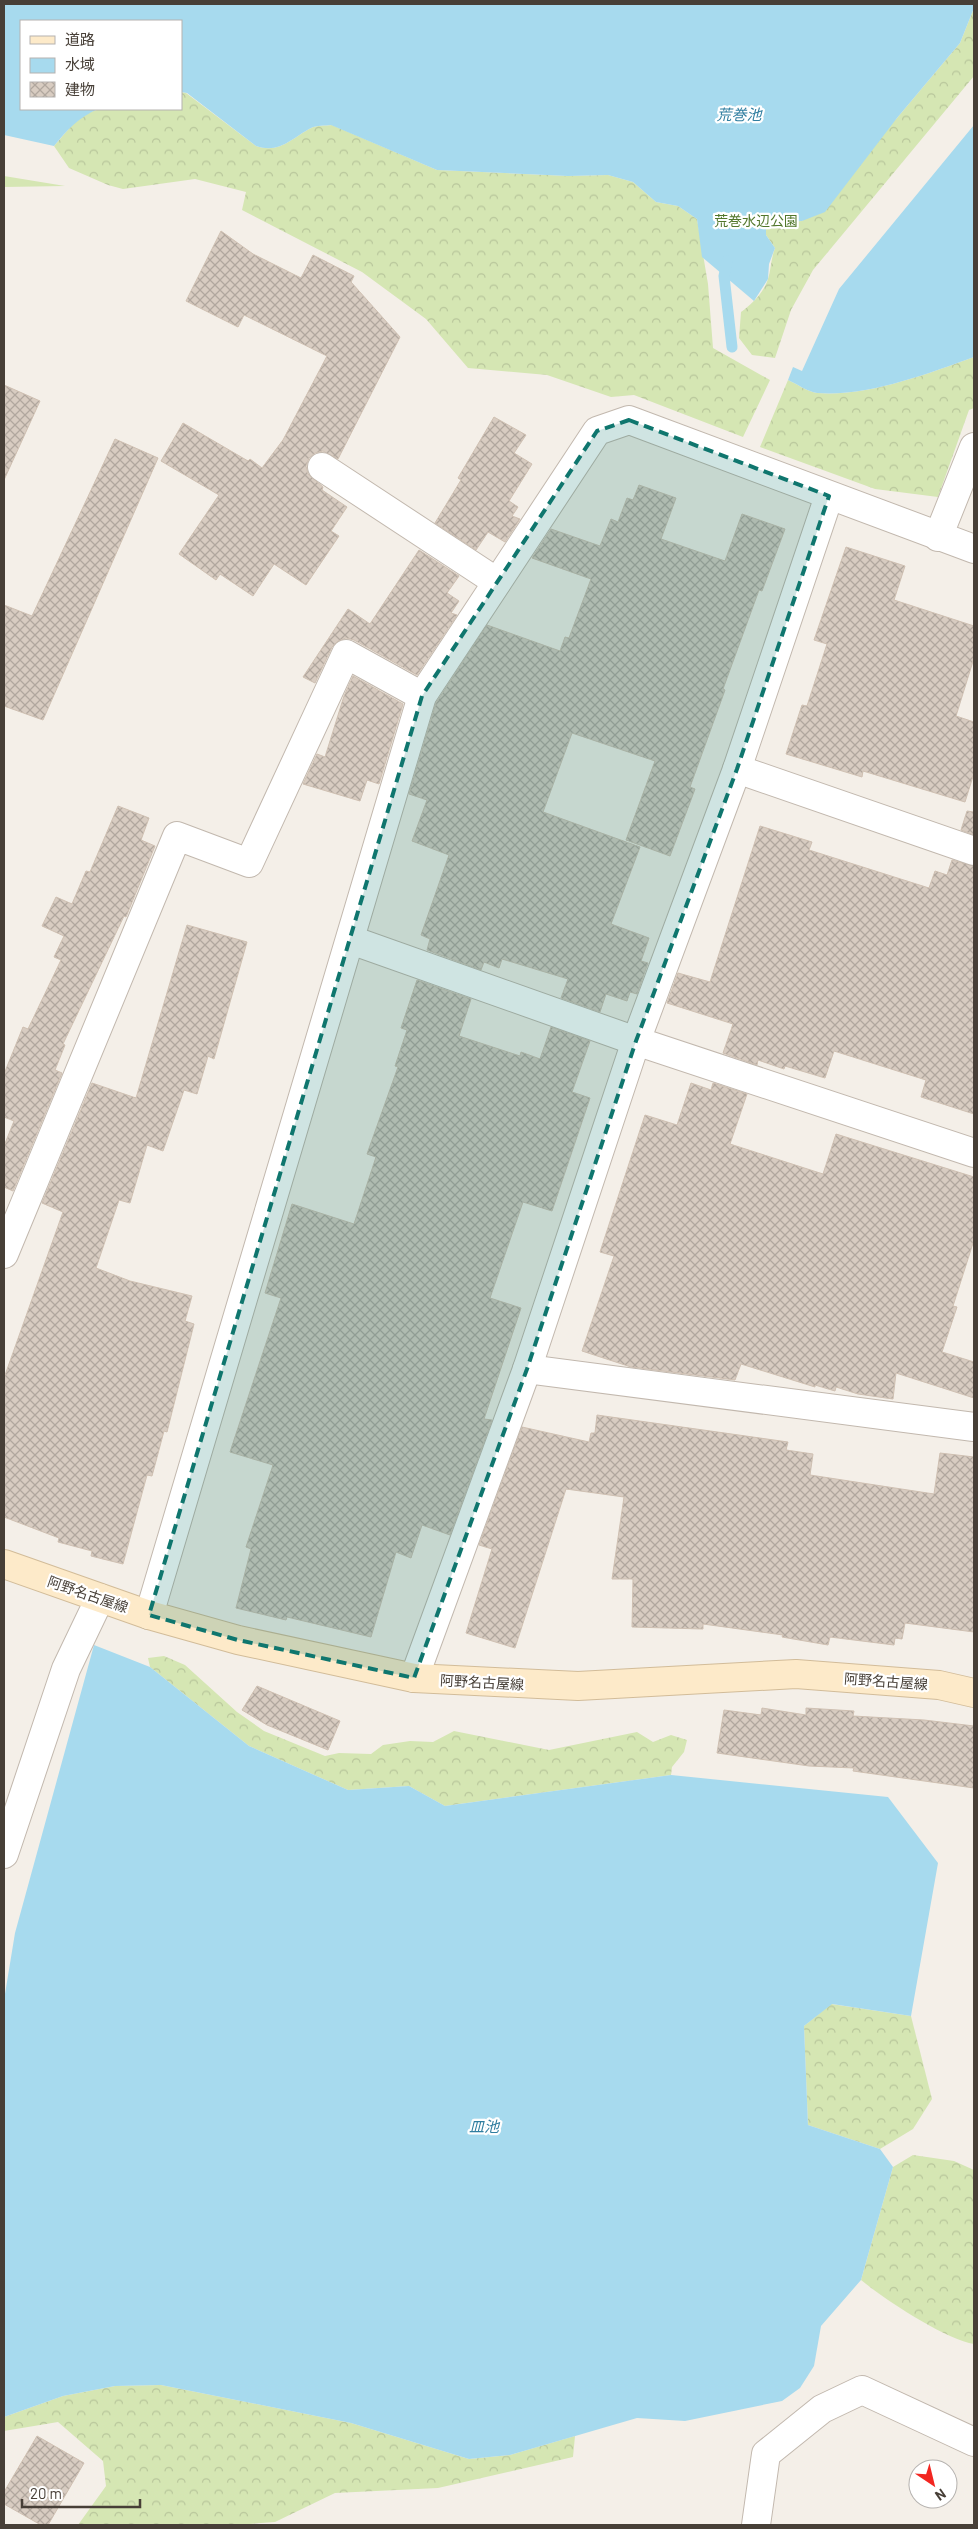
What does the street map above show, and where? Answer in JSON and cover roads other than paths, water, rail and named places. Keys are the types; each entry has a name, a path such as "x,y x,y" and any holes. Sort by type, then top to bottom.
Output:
{"main road":[{"name":"阿野名古屋線","path":"4,1564 149,1615 238,1640 414,1678 578,1686 796,1674 939,1685 974,1693"}],"street":[{"path":"149,1615 422,696 597,431 629,420 974,549"},
{"path":"938,537 974,447"},
{"path":"322,466 497,582"},
{"path":"414,1678 527,1369 636,1041 737,769 829,496"},
{"path":"4,1254 177,836 249,863 346,654 422,696"},
{"path":"737,769 974,851"},
{"path":"351,940 636,1041 974,1153"},
{"path":"527,1369 974,1427"},
{"path":"4,1854 66,1669 100,1598"},
{"path":"756,2525 766,2454 822,2409 862,2390 974,2442"}],"water":[{"name":"荒巻池","path":"4,4 974,4 960,43 897,118 825,212 802,221 766,223 766,235 775,248 769,264 768,279 754,301 702,257 697,219 678,206 656,202 633,182 608,175 568,176 437,170 331,125 311,128 285,144 272,148 256,146 187,93 182,92 182,20 20,20 20,110 96,110 74,124 54,146 4,135"},
{"path":"974,125 974,357 897,383 856,391 817,393 806,390 788,380 793,367 802,371 839,289"},
{"name":"皿池","path":"94,1645 150,1667 249,1746 348,1790 409,1786 445,1806 671,1775 888,1797 938,1863 911,2016 832,2004 804,2026 808,2125 880,2149 893,2167 861,2280 821,2326 814,2366 800,2388 782,2401 685,2421 637,2418 510,2455 469,2459 351,2423 161,2385 115,2386 63,2396 4,2417 4,2000 15,1933"}],"waterway":[{"path":"727,261 724,276 732,347"}],"park label":[{"name":"荒巻水辺公園","path":"756,220"}]}
